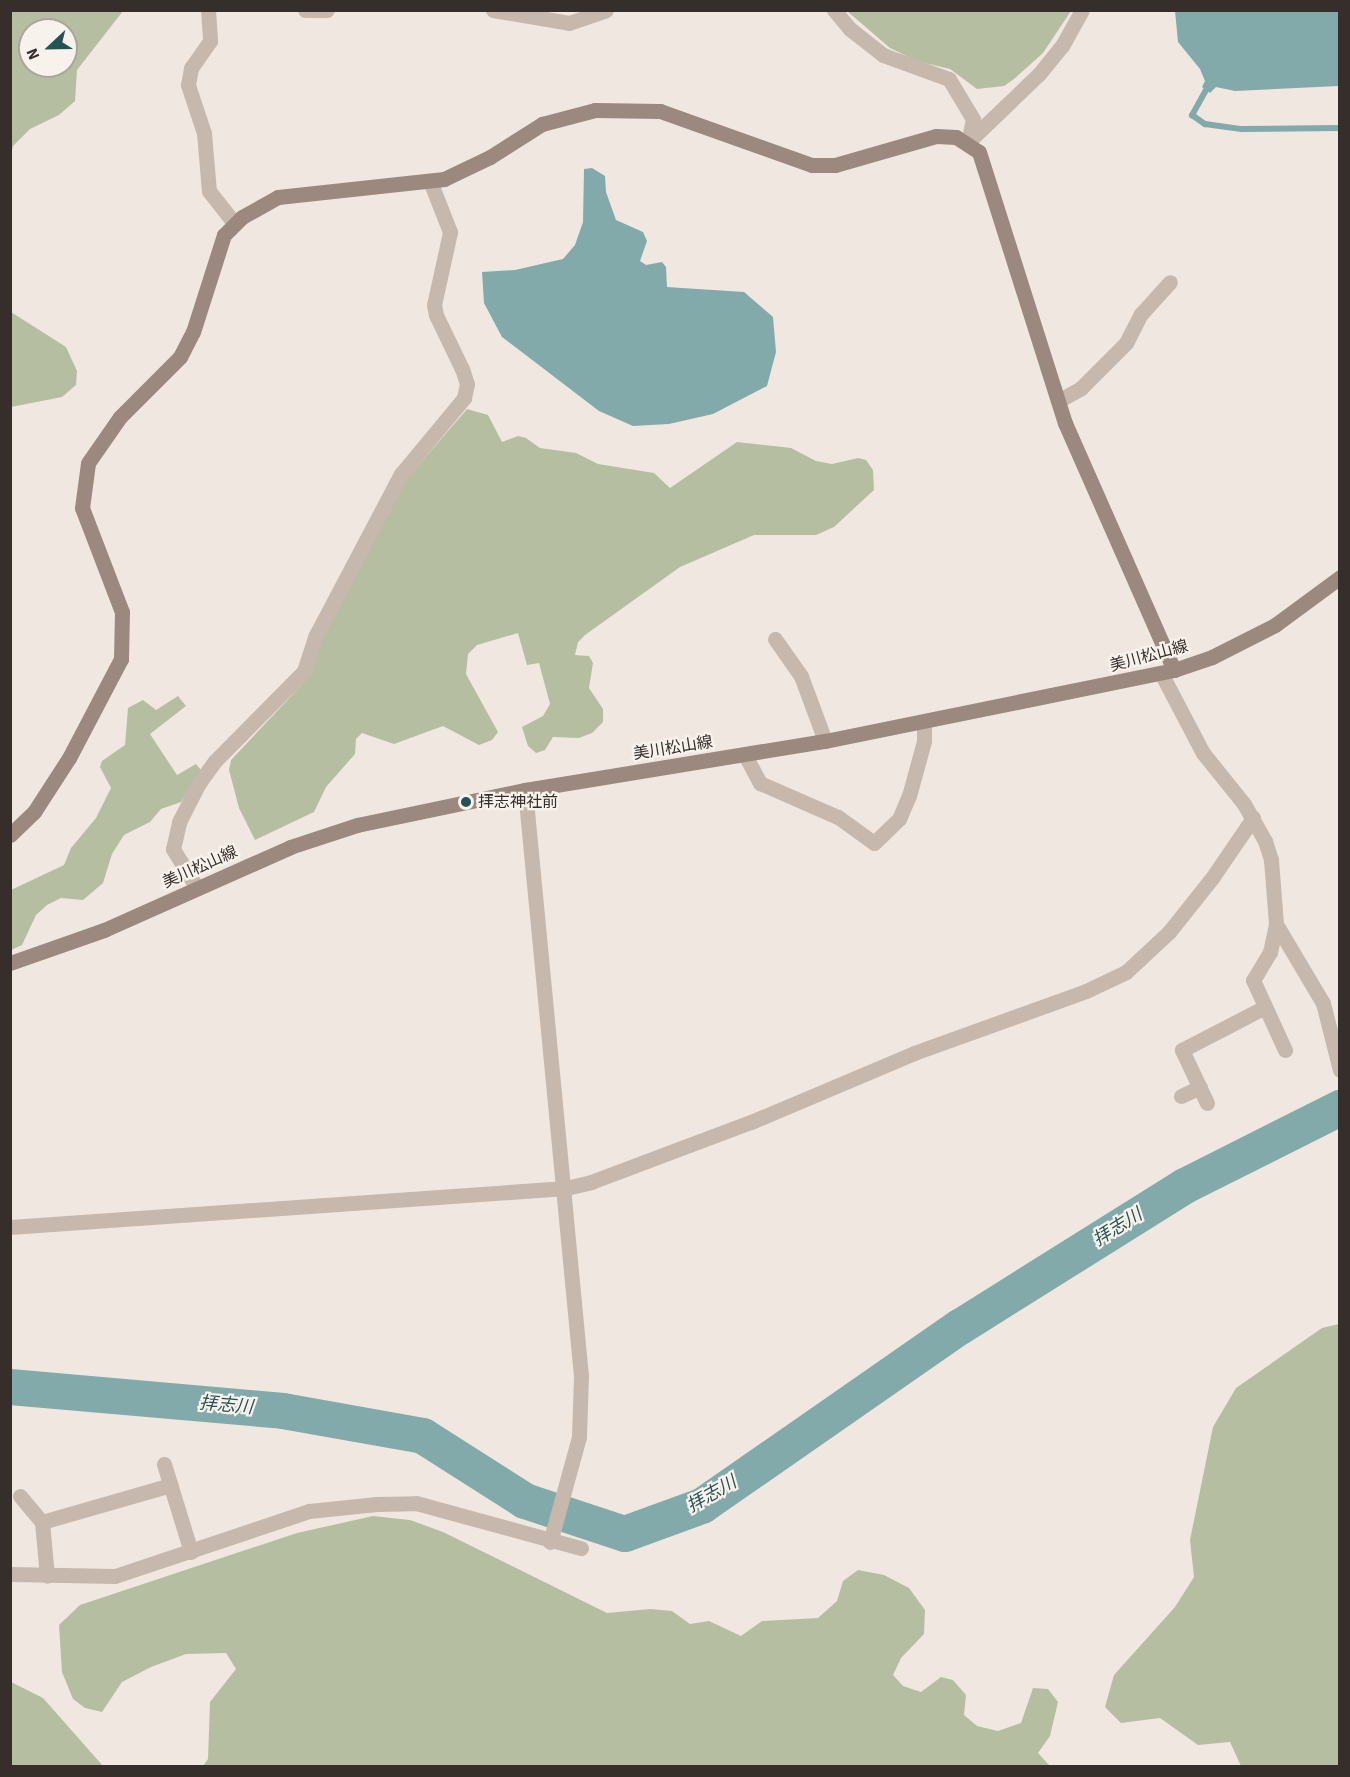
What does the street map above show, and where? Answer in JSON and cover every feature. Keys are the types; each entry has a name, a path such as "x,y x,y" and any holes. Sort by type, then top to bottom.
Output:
{"street":[{"path":"208,10 210,41 191,68 188,85 204,133 209,191 235,224"},
{"path":"305,10 327,10"},
{"path":"493,10 569,23 606,10"},
{"path":"834,10 850,29 883,54 949,79 974,119 968,142"},
{"path":"968,142 1040,74 1082,10"},
{"path":"10,835 34,812 69,758 121,659 122,612 82,508 88,463 98,443 120,417 180,357 201,310 213,260 224,235 259,205 278,197 430,181 466,171 542,124 568,115 624,108 660,111 812,165 835,165 936,136 968,142 979,152 987,168 1076,453 1203,753 1253,818 1271,860 1276,924 1270,952 1252,980 1285,1050"},
{"path":"197,888 173,849 179,822 199,783 215,761 304,670 316,635 401,474 464,398 467,384 436,315 434,305 450,232 430,181"},
{"path":"1058,401 1082,388 1126,344 1141,314 1170,282"},
{"name":"美川松山線","path":"10,963 60,948 290,847 357,825 525,790 825,741 1167,672 1212,657 1266,630 1340,577"},
{"path":"775,639 801,676 825,741"},
{"path":"745,755 760,783 838,817 874,843 899,819 909,796 924,741 924,722"},
{"path":"525,790 566,1188 581,1398 579,1437 551,1538"},
{"path":"10,1227 566,1188 751,1122 914,1053 1086,992 1126,972 1169,932 1212,878 1253,818"},
{"path":"1276,924 1323,1003 1340,1070"},
{"path":"1207,1102 1182,1050 1265,1007"},
{"path":"1181,1096 1200,1087"},
{"path":"165,1464 191,1552"},
{"path":"42,1522 171,1485"},
{"path":"20,1496 42,1522 47,1576"},
{"path":"10,1574 114,1576 309,1511 416,1503 581,1548"}],"green space":[{"path":"11,10 123,11 78,69 78,18 18,18 18,78 76,78 75,101 59,115 30,129 13,146 11,156"},
{"path":"847,11 1071,11 1043,53 1014,79 1004,86 977,89 950,69 917,61 890,48"},
{"path":"11,312 66,347 77,371 76,385 62,397 11,407"},
{"path":"467,409 488,415 502,442 518,436 526,438 540,448 576,453 598,464 654,473 670,488 737,442 791,448 816,461 832,464 858,458 866,460 873,470 874,490 834,527 816,535 754,535 680,567 585,635 578,642 575,655 589,656 593,663 589,688 603,709 603,722 592,733 579,738 553,737 545,750 536,753 528,746 522,727 543,716 550,704 539,663 527,665 518,633 477,645 468,654 466,674 498,732 492,740 479,745 443,726 394,744 362,733 356,739 355,754 326,787 314,812 255,840 239,808 229,770 231,760 310,676 321,638 406,480"},
{"path":"178,696 186,706 150,734 177,775 196,764 201,770 181,802 161,809 150,822 124,835 112,854 103,883 83,900 61,898 47,905 36,915 22,945 11,950 11,890 64,865 71,848 96,818 111,788 100,767 102,761 125,745 128,708 143,700 156,710"},
{"path":"1339,1324 1339,1766 1241,1766 1230,1742 1198,1745 1160,1718 1121,1723 1105,1707 1114,1675 1175,1607 1194,1577 1190,1540 1213,1427 1236,1388 1322,1328"},
{"path":"373,1516 410,1520 443,1532 607,1613 650,1609 672,1611 690,1624 709,1621 741,1636 762,1621 818,1618 837,1601 843,1581 858,1570 884,1575 909,1588 925,1610 924,1634 901,1658 893,1675 903,1686 921,1692 941,1677 953,1680 966,1695 964,1715 977,1726 998,1731 1021,1723 1033,1688 1048,1689 1058,1702 1050,1736 1038,1753 1050,1766 203,1766 208,1759 210,1702 236,1669 226,1653 186,1654 151,1667 122,1682 102,1712 85,1708 73,1699 62,1672 59,1625 80,1605 297,1533"},
{"path":"11,1682 43,1698 103,1766 11,1766"}],"water":[{"path":"1175,11 1339,11 1339,86 1235,91 1216,87 1210,93 1202,87 1205,81 1200,69 1178,42"},
{"path":"592,168 605,176 606,192 616,220 643,232 647,241 640,261 646,265 662,262 666,267 667,287 744,292 773,317 776,352 767,386 713,414 669,424 633,426 599,411 502,337 484,303 482,272 515,270 563,259 575,245 583,222 584,169"}],"waterway":[{"path":"1206,90 1192,115 1205,124 1242,129 1340,128"},
{"name":"拝志川","path":"10,1387 283,1411 423,1436 525,1501 625,1534 702,1506 960,1327 1185,1186 1340,1108"}],"place":[{"name":"拝志神社前","path":"466,802"}]}
